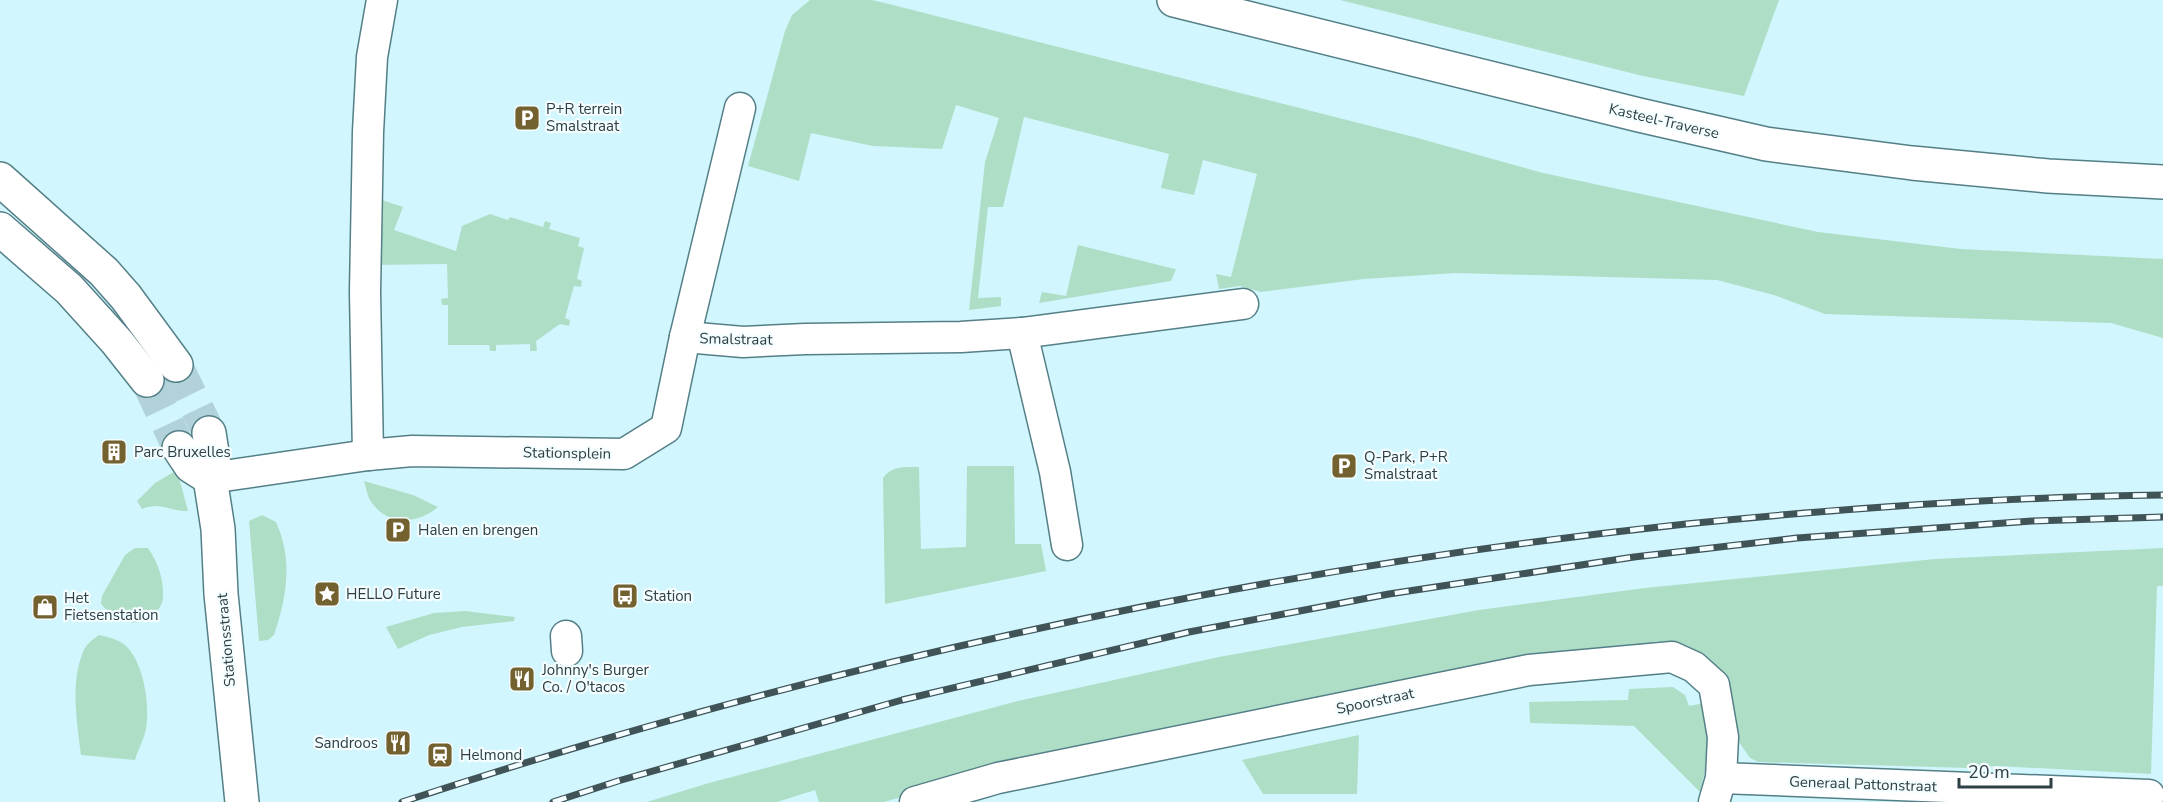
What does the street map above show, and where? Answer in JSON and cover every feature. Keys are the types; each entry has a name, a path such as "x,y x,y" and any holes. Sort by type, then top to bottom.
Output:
{"main road":[{"name":"Kasteel-Traverse","path":"1174,0 1639,115 1766,144 1912,163 2048,176 2163,182"},
{"path":"0,179 105,272 176,365"},
{"path":"0,229 69,289 117,342 147,380"},
{"name":"Stationsstraat","path":"209,433 214,465 210,478 218,529 221,594 242,802"},
{"path":"179,448 191,466 210,478"}],"street":[{"path":"368,455 365,292 368,132 372,57 382,0"},
{"name":"Smalstraat","path":"740,108 685,337 743,342 962,337 1022,333 1243,304"},
{"path":"1022,333 1055,472 1067,544"},
{"name":"Stationsplein","path":"210,478 368,455 412,451 624,454 666,428 685,337"},
{"name":"Spoorstraat","path":"915,802 998,778 1529,670 1671,657 1694,667 1714,685 1723,737 1717,790"},
{"name":"Generaal Pattonstraat","path":"1717,790 2149,795"}],"green space":[{"path":"810,0 872,0 1414,137 1543,173 1818,232 1961,249 2163,259 2163,338 2111,323 1825,314 1774,295 1717,280 1456,273 1364,279 1261,292 1240,286 1219,289 1216,274 1231,277 1257,174 1203,160 1194,195 1161,188 1169,154 1024,117 1003,207 988,207 978,298 1001,297 1001,306 969,310 985,162 999,118 956,105 942,149 873,146 811,133 799,181 748,166 785,31 792,15"},
{"path":"1340,0 1779,0 1744,96 1643,76"},
{"path":"373,197 403,207 394,230 456,251 462,226 490,214 508,220 510,217 543,227 545,221 551,223 549,229 580,238 578,246 584,248 577,279 582,281 581,287 574,286 565,318 570,320 569,326 560,324 536,341 537,351 530,351 530,344 496,345 496,351 490,351 489,345 448,345 448,305 442,305 441,299 448,298 447,264 372,265"},
{"path":"1078,245 1176,269 1171,281 1039,303 1042,292 1066,296"},
{"path":"967,466 1014,466 1015,544 1041,544 1046,571 885,604 883,478 895,469 919,467 921,549 966,547"},
{"path":"177,470 188,511 161,506 142,509 137,501 155,483"},
{"path":"364,481 413,495 438,507 430,513 411,520 384,515 370,500"},
{"path":"262,515 276,522 285,550 286,578 285,592 274,635 268,640 259,641 249,521"},
{"path":"135,548 148,548 152,553 161,578 163,597 154,614 141,622 133,623 119,619 101,604 102,596 125,555"},
{"path":"2163,548 2163,586 2157,586 2151,774 1997,766 1968,768 1758,762 1750,758 1739,742 1719,687 1669,643 1655,641 1654,647 1005,767 884,802 819,802 815,790 777,802 647,802 709,783 1018,701 1219,657 1479,610 1645,588 1935,559"},
{"path":"465,611 515,617 514,621 462,627 429,635 398,649 386,627 434,613"},
{"path":"99,635 125,645 132,653 141,673 146,696 147,719 145,733 135,760 81,755 76,703 77,677 84,649"},
{"path":"1673,687 1685,695 1689,706 1709,702 1714,733 1700,792 1634,726 1530,723 1529,702 1628,700 1629,689"},
{"path":"1359,735 1357,794 1263,794 1242,760"}],"tunnel":[{"path":"176,365 209,433"},
{"path":"147,380 179,448"}],"railway":[{"path":"402,802 717,707 877,666 1037,629 1198,596 1360,568 1523,544 1686,524 1865,508 1984,501 2163,495"},
{"path":"553,802 618,781 902,700 1189,632 1389,594 1634,557 1797,538 2032,521 2163,517"}],"place":[{"name":"P+R terrein Smalstraat","path":"527,118"},
{"name":"Parc Bruxelles","path":"114,452"},
{"name":"Q-Park, P+R Smalstraat","path":"1344,466"},
{"name":"Halen en brengen","path":"398,530"},
{"name":"HELLO Future","path":"327,594"},
{"name":"Station","path":"625,596"},
{"name":"Het Fietsenstation","path":"45,607"},
{"name":"Johnny's Burger Co. / O'tacos","path":"522,679"},
{"name":"Sandroos","path":"398,743"},
{"name":"Helmond","path":"440,755"}]}
